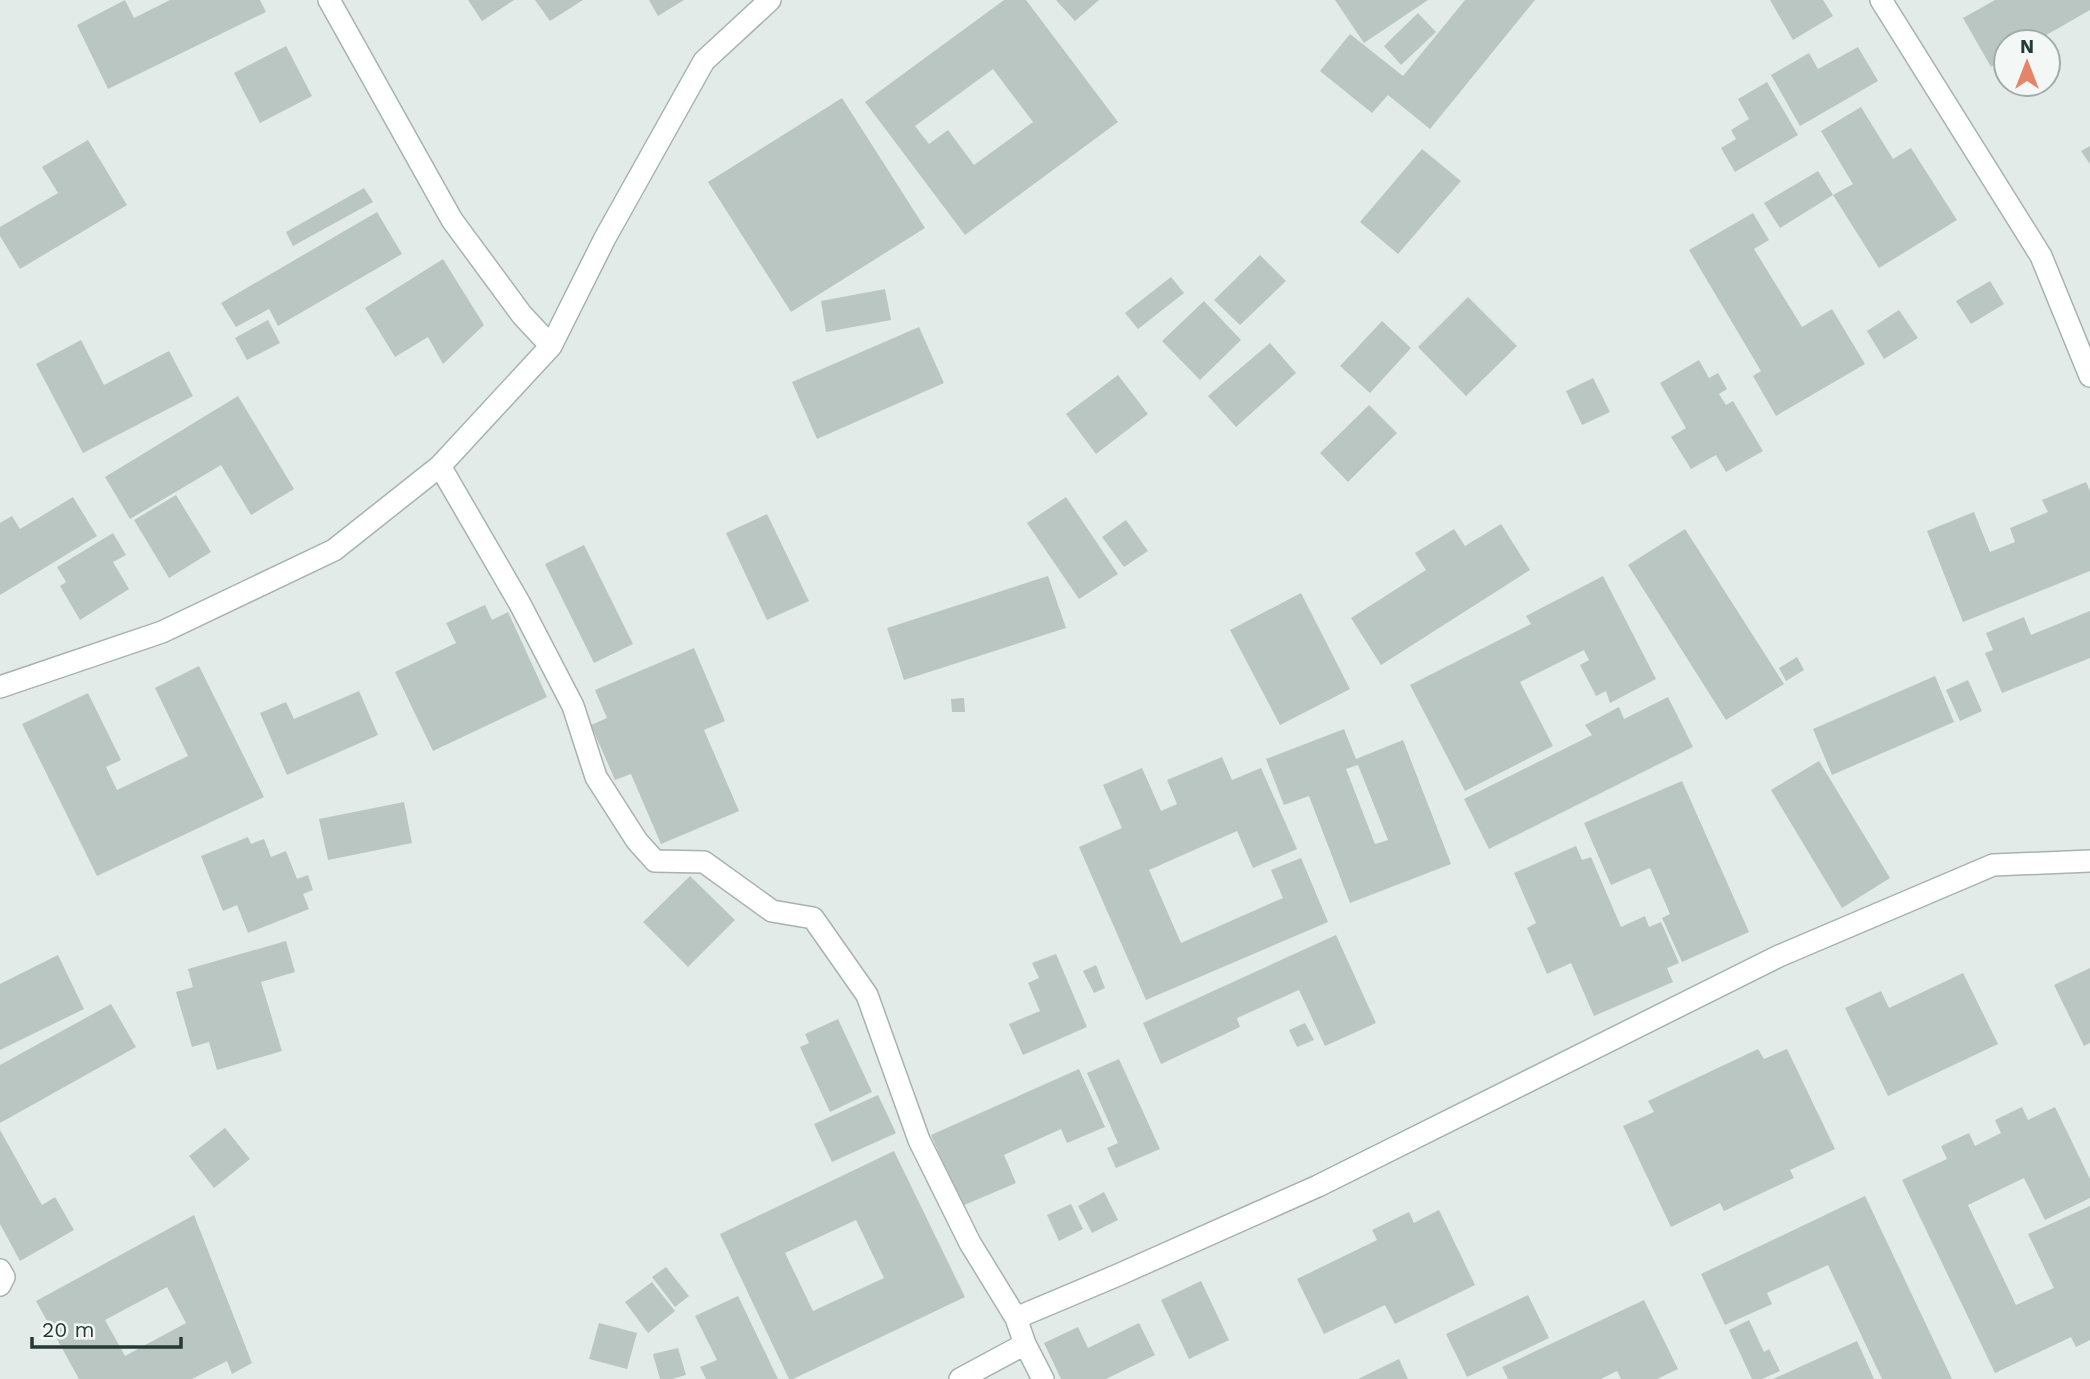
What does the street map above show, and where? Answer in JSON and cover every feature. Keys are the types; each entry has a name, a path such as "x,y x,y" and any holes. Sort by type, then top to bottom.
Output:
{"street":[{"path":"329,0 452,220 522,315 551,346"},
{"path":"0,687 162,632 334,550 440,466 551,346 605,238 704,61 770,0"},
{"path":"1881,0 2041,256 2090,376"},
{"path":"440,466 520,604 573,706 596,777 637,841 655,861 704,862 772,911 813,918 867,995 919,1140 970,1243 1016,1318 1025,1344 1043,1379"},
{"path":"1016,1318 1318,1186 1779,956 1993,865 2090,861"},
{"path":"0,1270 4,1277 0,1285"},
{"path":"960,1379 1025,1344"}],"building":[{"path":"125,0 134,18 170,0 260,0 266,12 108,89 77,25"},
{"path":"468,0 514,0 482,21"},
{"path":"535,0 583,0 550,21"},
{"path":"649,0 684,0 658,16"},
{"path":"1004,0 1026,0 1118,122 965,235 865,102","holes":["993,69 1033,122 974,165 948,130 929,144 915,126"]},
{"path":"1056,0 1099,0 1075,21"},
{"path":"1335,0 1428,0 1364,43"},
{"path":"1465,0 1535,0 1430,129 1388,95 1372,113 1320,71 1350,34 1403,76"},
{"path":"1770,0 1823,0 1833,16 1793,40"},
{"path":"1995,0 2090,0 2090,10 2058,28 1992,28 1991,67 1963,18"},
{"path":"1418,13 1436,32 1401,65 1384,46"},
{"path":"286,46 312,96 260,123 234,73"},
{"path":"1858,47 1878,81 1800,126 1771,75 1809,53 1818,69"},
{"path":"1767,82 1798,135 1735,172 1721,148 1736,139 1731,130 1749,119 1738,99"},
{"path":"842,98 925,228 791,312 708,182"},
{"path":"1861,107 1893,159 1911,148 1957,220 1879,268 1833,195 1853,184 1821,131"},
{"path":"88,140 127,205 20,269 0,236 0,227 58,193 42,167"},
{"path":"2090,146 2090,164 2081,151"},
{"path":"1422,149 1461,181 1398,254 1360,222"},
{"path":"1818,171 1833,195 1780,228 1764,203"},
{"path":"364,188 373,202 293,246 286,232"},
{"path":"377,212 402,254 278,326 269,309 236,327 221,303"},
{"path":"1753,213 1769,240 1754,249 1802,327 1832,309 1865,364 1776,416 1753,376 1761,371 1689,250"},
{"path":"1260,255 1286,281 1240,325 1214,300"},
{"path":"443,259 484,325 443,364 428,337 395,357 365,308"},
{"path":"1171,277 1184,293 1138,329 1125,313"},
{"path":"1990,281 2004,304 1971,324 1956,301"},
{"path":"885,289 891,320 826,332 821,301"},
{"path":"1468,297 1517,346 1466,396 1418,347"},
{"path":"1204,301 1241,340 1200,380 1162,341"},
{"path":"1899,310 1918,338 1884,359 1867,331"},
{"path":"268,320 280,343 247,360 235,338"},
{"path":"1382,321 1411,348 1370,393 1340,366"},
{"path":"919,327 944,383 817,439 792,382"},
{"path":"81,340 104,385 169,351 193,396 83,453 36,364"},
{"path":"1270,343 1296,373 1236,427 1208,396"},
{"path":"1699,360 1709,378 1718,373 1727,389 1719,394 1726,405 1733,401 1763,451 1726,472 1716,455 1691,469 1671,437 1686,428 1660,383"},
{"path":"1118,375 1148,414 1096,454 1066,414"},
{"path":"1593,378 1610,412 1582,425 1566,391"},
{"path":"238,396 294,489 251,515 221,465 130,519 105,477"},
{"path":"1369,405 1397,433 1348,482 1320,453"},
{"path":"2086,482 2090,491 2090,571 1963,622 1927,531 1974,512 1990,552 2015,542 2010,528 2048,512 2042,500"},
{"path":"176,495 211,552 169,578 134,520"},
{"path":"73,497 97,536 0,595 0,523 12,516 20,529"},
{"path":"1066,497 1118,574 1079,599 1027,523"},
{"path":"767,514 809,601 767,620 726,533"},
{"path":"1126,520 1148,551 1124,567 1102,537"},
{"path":"1501,524 1530,570 1381,665 1351,618 1426,570 1415,553 1454,529 1465,546"},
{"path":"1685,529 1784,684 1726,720 1628,565"},
{"path":"113,533 126,555 113,562 129,589 80,620 60,586 66,582 57,567"},
{"path":"584,545 633,644 594,663 545,564"},
{"path":"1048,576 1066,628 904,680 887,628"},
{"path":"1603,576 1656,679 1610,703 1606,691 1596,696 1580,665 1589,660 1584,650 1520,682 1553,746 1465,791 1410,685 1531,624 1526,616"},
{"path":"1301,593 1350,689 1280,725 1230,630"},
{"path":"485,605 492,620 508,612 547,697 433,751 395,672 456,643 446,623"},
{"path":"2090,611 2090,658 2002,693 1985,653 1993,650 1986,633 2024,617 2031,635"},
{"path":"694,648 725,721 704,730 739,811 661,844 631,774 615,780 591,725 607,718 595,690"},
{"path":"1797,657 1804,670 1786,681 1779,668"},
{"path":"199,666 264,797 97,876 22,724 88,693 121,760 106,767 117,790 188,756 155,688"},
{"path":"1935,676 1954,722 1832,775 1813,729"},
{"path":"1968,680 1982,711 1960,721 1946,690"},
{"path":"359,691 378,735 287,775 260,713 286,702 294,719"},
{"path":"1668,697 1693,747 1489,849 1464,799 1592,735 1585,725 1619,707 1624,719"},
{"path":"964,698 965,712 952,712 951,699"},
{"path":"1344,729 1356,759 1403,740 1451,864 1350,903 1309,796 1284,805 1266,759","holes":["1358,765 1388,840 1375,844 1346,769"]},
{"path":"1222,757 1232,780 1261,768 1297,849 1253,868 1237,831 1149,870 1181,943 1283,898 1271,870 1301,858 1328,922 1146,1000 1079,847 1122,828 1103,785 1142,768 1161,811 1177,804 1167,780"},
{"path":"1819,761 1890,878 1842,908 1771,790"},
{"path":"1682,781 1749,932 1682,962 1662,918 1670,914 1650,868 1611,885 1584,823"},
{"path":"404,802 412,843 328,860 319,819"},
{"path":"248,837 251,844 264,839 271,857 286,851 297,879 308,875 313,890 303,894 309,909 248,933 237,905 223,911 201,856"},
{"path":"1576,846 1582,860 1591,857 1621,927 1645,916 1649,927 1661,922 1679,963 1667,968 1673,982 1594,1016 1571,963 1547,974 1527,928 1536,923 1514,873"},
{"path":"690,876 735,920 688,967 643,922"},
{"path":"1336,935 1376,1023 1325,1046 1299,990 1237,1018 1240,1027 1161,1064 1143,1023"},
{"path":"286,941 295,972 261,982 282,1051 217,1070 209,1042 192,1047 176,992 193,987 188,969"},
{"path":"1056,954 1087,1027 1023,1055 1009,1024 1040,1011 1028,983 1039,978 1032,963"},
{"path":"58,955 84,1009 0,1050 0,984"},
{"path":"1096,965 1105,988 1094,993 1083,971"},
{"path":"2090,968 2090,1043 2084,1046 2054,985"},
{"path":"1963,973 1998,1044 1888,1096 1845,1008 1881,991 1889,1008"},
{"path":"111,1004 136,1047 0,1123 0,1065"},
{"path":"838,1019 872,1092 830,1112 800,1047 809,1043 805,1034"},
{"path":"1305,1023 1314,1040 1297,1047 1289,1030"},
{"path":"1758,1049 1764,1059 1787,1049 1835,1149 1790,1170 1794,1178 1724,1211 1720,1203 1671,1227 1623,1126 1654,1112 1648,1101"},
{"path":"1119,1059 1160,1149 1116,1168 1107,1148 1118,1143 1087,1073"},
{"path":"1079,1069 1105,1127 1067,1143 1061,1129 1004,1155 1016,1183 962,1206 931,1135"},
{"path":"878,1095 896,1133 832,1162 814,1124"},
{"path":"2022,1107 2028,1120 2055,1107 2090,1179 2090,1198 2045,1220 2024,1178 1968,1205 2016,1305 2054,1288 2028,1234 2090,1206 2090,1340 2076,1347 2071,1337 1995,1373 1902,1180 1947,1159 1941,1146 1969,1133 1975,1146 2001,1133 1995,1120"},
{"path":"225,1128 250,1159 214,1188 189,1156"},
{"path":"0,1130 42,1205 55,1197 74,1230 20,1261 0,1224"},
{"path":"894,1151 965,1297 789,1379 720,1234","holes":["856,1220 884,1278 813,1311 785,1253"]},
{"path":"1104,1192 1118,1220 1092,1233 1078,1206"},
{"path":"1865,1196 1952,1379 1882,1379 1828,1265 1767,1293 1772,1304 1725,1325 1701,1274"},
{"path":"1071,1204 1083,1229 1059,1241 1047,1215"},
{"path":"1439,1210 1475,1285 1395,1324 1385,1305 1324,1334 1297,1279 1377,1240 1372,1230 1409,1212 1414,1223"},
{"path":"194,1215 252,1363 232,1374 227,1361 192,1379 79,1379 36,1301","holes":["167,1287 186,1323 125,1356 105,1320"]},
{"path":"666,1267 689,1296 675,1307 652,1277"},
{"path":"1201,1281 1229,1340 1189,1359 1161,1300"},
{"path":"652,1282 675,1311 648,1333 625,1302"},
{"path":"1528,1295 1549,1338 1467,1377 1446,1334"},
{"path":"738,1296 778,1379 706,1379 700,1367 717,1360 695,1316"},
{"path":"1644,1300 1678,1369 1657,1379 1621,1379 1617,1371 1601,1379 1508,1379 1502,1367"},
{"path":"1749,1320 1764,1352 1769,1349 1780,1371 1762,1379 1752,1379 1729,1330"},
{"path":"599,1323 637,1333 627,1369 589,1359"},
{"path":"1139,1323 1155,1355 1106,1379 1061,1379 1044,1343 1078,1327 1088,1348"},
{"path":"1857,1341 1874,1379 1773,1379"},
{"path":"678,1348 686,1375 660,1379 653,1354"},
{"path":"1399,1359 1408,1379 1358,1379"}]}
